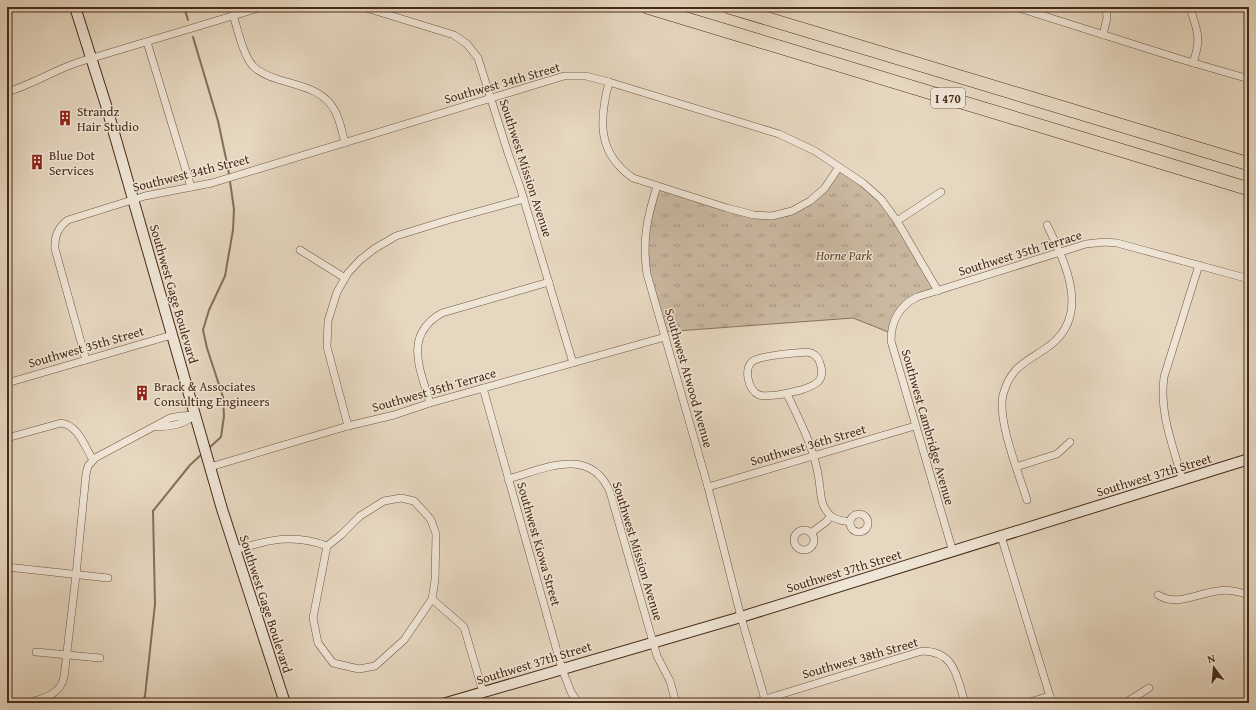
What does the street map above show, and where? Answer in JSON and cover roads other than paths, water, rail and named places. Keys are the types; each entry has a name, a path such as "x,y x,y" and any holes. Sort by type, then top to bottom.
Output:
{"highway":[{"name":"I 470","path":"647,7 1249,189"},
{"name":"I 470","path":"729,7 1249,164"}],"main road":[{"name":"Southwest Gage Boulevard","path":"75,7 92,58 234,550 285,703"},
{"name":"Southwest 37th Street","path":"446,703 741,617 1249,459"}],"street":[{"path":"7,92 27,86 65,66 262,7"},
{"name":"Southwest Mission Avenue","path":"363,7 454,35 467,44 478,58 524,199 573,363"},
{"path":"1016,7 1193,63 1249,79"},
{"path":"1103,35 1107,18 1106,7"},
{"path":"1190,7 1196,23 1199,40 1193,63"},
{"path":"233,15 246,54 253,66 262,73 312,90 324,97 336,112 345,143"},
{"path":"147,42 191,187"},
{"name":"Southwest 34th Street","path":"86,360 55,249 55,238 60,228 68,220 160,192 226,179 564,76 586,76 609,82 779,134 815,151 875,192 889,209 938,291"},
{"path":"609,82 603,105 602,123 606,146 622,170 632,178 727,208 754,215 772,216 792,211 810,201 824,189 839,167"},
{"name":"Southwest Atwood Avenue","path":"657,186 648,215 644,247 647,274 708,487 741,617 766,701"},
{"path":"896,221 941,192"},
{"path":"348,426 327,348 328,321 337,292 354,266 381,244 396,236 524,199"},
{"path":"1027,500 1016,467 1002,412 1003,396 1006,387 1016,370 1028,359 1051,345 1062,333 1071,314 1072,293 1064,261 1047,224"},
{"name":"Southwest 35th Terrace","path":"938,291 1086,244 1105,242 1117,243 1249,279"},
{"path":"300,250 345,278"},
{"path":"1182,479 1163,410 1162,390 1164,377 1199,265"},
{"path":"430,403 417,357 417,344 424,329 435,317 442,313 549,282"},
{"name":"Southwest Cambridge Avenue","path":"938,291 917,297 908,302 901,310 893,324 891,341 953,552"},
{"name":"Southwest 35th Street","path":"7,383 172,335"},
{"name":"Southwest 35th Terrace","path":"209,464 394,415 482,388 665,338"},
{"path":"812,352 817,356 822,370 819,381 814,386 787,394 767,396 757,394 752,387 748,373 750,364 757,359 765,357 812,352"},
{"name":"Southwest Kiowa Street","path":"482,388 562,668 571,692 578,703"},
{"path":"787,394 805,432 813,456 819,480 822,504 830,516 841,521 850,522"},
{"path":"28,703 50,700 63,681 88,466 93,460 142,432 155,427 173,426 184,423 195,415"},
{"path":"7,438 61,423 66,423 74,428 93,460"},
{"name":"Southwest 36th Street","path":"708,487 915,426"},
{"path":"1016,467 1057,454 1070,442"},
{"name":"Southwest Mission Avenue","path":"508,479 561,464 570,463 591,468 604,480 610,492 657,656 670,681 676,703"},
{"path":"401,498 414,501 431,520 436,534 435,580 432,599 404,640 375,666 359,670 333,663 318,643 313,618 327,546 360,516 384,501 401,498"},
{"path":"811,533 827,521 830,516"},
{"path":"1001,536 1051,699 1026,703"},
{"path":"234,550 268,541 289,538 312,540 327,546"},
{"path":"7,567 108,578"},
{"path":"1158,595 1175,601 1219,590 1249,595"},
{"path":"432,599 464,627 483,692"},
{"name":"Southwest 38th Street","path":"756,702 766,701 916,652 929,651 943,656 953,666 965,703"},
{"path":"36,652 100,658"},
{"path":"1125,703 1149,688"}],"waterway":[{"path":"184,7 188,20"},
{"path":"193,37 218,121 228,168 234,209 233,230 225,276 209,310 203,330 207,348 223,397 224,416 221,437 209,448"},
{"path":"142,703 145,696 155,604 153,511 190,465 202,454"}],"place":[{"name":"Strandz Hair Studio","path":"65,118"},
{"name":"Blue Dot Services","path":"37,162"},
{"name":"Brack & Associates Consulting Engineers","path":"142,393"}],"park label":[{"name":"Horne Park","path":"844,255"}]}
